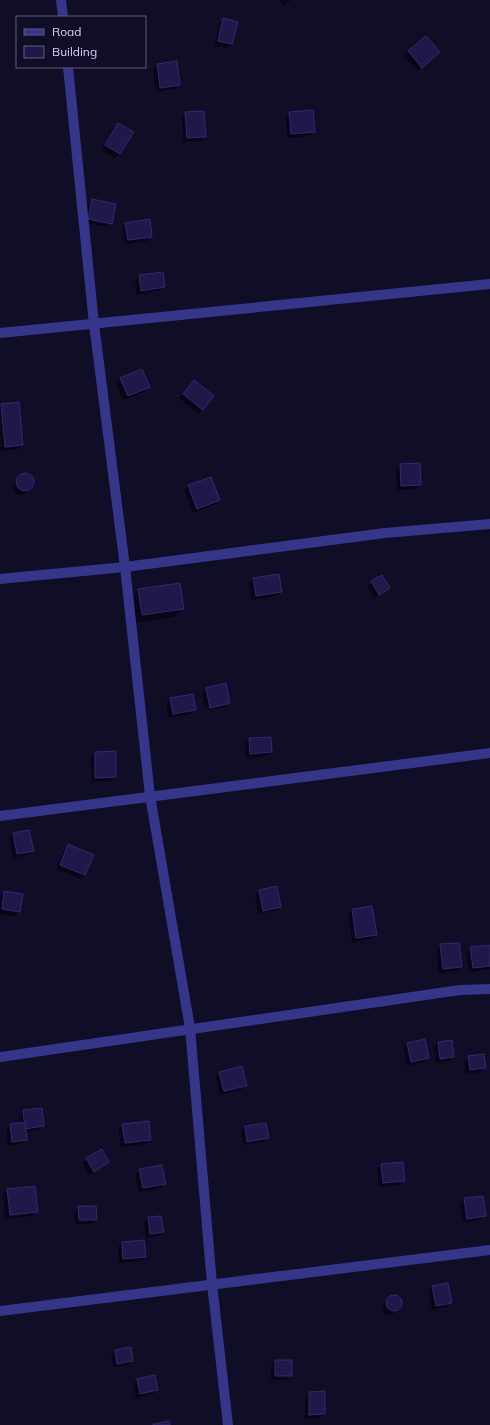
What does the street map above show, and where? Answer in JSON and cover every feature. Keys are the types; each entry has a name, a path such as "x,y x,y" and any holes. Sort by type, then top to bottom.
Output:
{"street":[{"path":"61,0 63,16"},
{"path":"68,68 94,324 125,567 150,796 190,1028 212,1284 228,1425"},
{"path":"0,333 490,284"},
{"path":"0,579 125,567 385,533 490,524"},
{"path":"0,816 490,753"},
{"path":"0,1057 190,1028 460,990 490,989"},
{"path":"0,1311 490,1250"}],"building":[{"path":"223,18 238,22 232,44 218,41"},
{"path":"426,36 440,52 422,68 408,51"},
{"path":"177,61 180,85 160,88 157,64"},
{"path":"313,110 315,132 291,134 289,112"},
{"path":"204,111 206,137 187,138 185,112"},
{"path":"118,123 134,132 120,154 105,145"},
{"path":"92,199 116,204 112,224 88,219"},
{"path":"150,219 152,237 128,240 125,223"},
{"path":"163,272 165,287 141,291 139,275"},
{"path":"142,369 150,387 128,396 120,378"},
{"path":"194,380 214,396 203,410 183,394"},
{"path":"19,402 23,445 5,447 1,404"},
{"path":"420,463 421,485 401,486 400,464"},
{"path":"25,473 31,476 34,482 31,488 25,491 19,488 16,482 19,476"},
{"path":"211,477 220,500 197,509 188,485"},
{"path":"279,574 282,592 256,596 253,578"},
{"path":"382,575 390,588 379,595 371,581"},
{"path":"180,583 184,609 142,615 138,589"},
{"path":"226,683 230,703 210,708 206,688"},
{"path":"193,694 196,710 173,714 170,698"},
{"path":"271,737 272,752 250,754 249,738"},
{"path":"116,751 116,777 95,778 95,752"},
{"path":"29,830 34,851 17,854 13,833"},
{"path":"68,844 94,855 85,875 60,865"},
{"path":"277,886 281,907 263,911 259,890"},
{"path":"4,891 23,894 20,912 2,909"},
{"path":"372,906 377,935 356,938 352,909"},
{"path":"459,943 462,967 443,969 440,944"},
{"path":"490,945 490,966 473,968 470,947"},
{"path":"425,1039 429,1058 411,1062 407,1043"},
{"path":"452,1040 454,1057 440,1059 438,1042"},
{"path":"484,1054 486,1068 470,1070 468,1056"},
{"path":"242,1066 247,1086 224,1091 219,1072"},
{"path":"42,1108 44,1126 25,1129 23,1110"},
{"path":"149,1121 151,1140 125,1143 122,1124"},
{"path":"25,1122 27,1140 12,1142 10,1124"},
{"path":"266,1123 269,1138 247,1142 245,1126"},
{"path":"102,1149 109,1162 94,1172 86,1158"},
{"path":"403,1162 405,1181 383,1183 381,1164"},
{"path":"162,1165 166,1184 143,1188 139,1169"},
{"path":"35,1186 38,1212 10,1215 7,1189"},
{"path":"483,1196 486,1216 467,1219 464,1198"},
{"path":"78,1206 96,1206 97,1220 79,1220"},
{"path":"161,1216 164,1232 150,1234 148,1217"},
{"path":"144,1240 146,1257 123,1259 122,1242"},
{"path":"448,1283 452,1303 436,1306 432,1286"},
{"path":"391,1295 397,1295 402,1300 400,1309 397,1311 391,1311 386,1306 386,1300"},
{"path":"131,1347 133,1361 117,1364 115,1350"},
{"path":"275,1360 292,1360 292,1376 275,1376"},
{"path":"155,1375 158,1390 140,1394 137,1379"},
{"path":"325,1391 325,1414 309,1415 309,1392"},
{"path":"169,1421 170,1425 153,1425 153,1424"}]}
